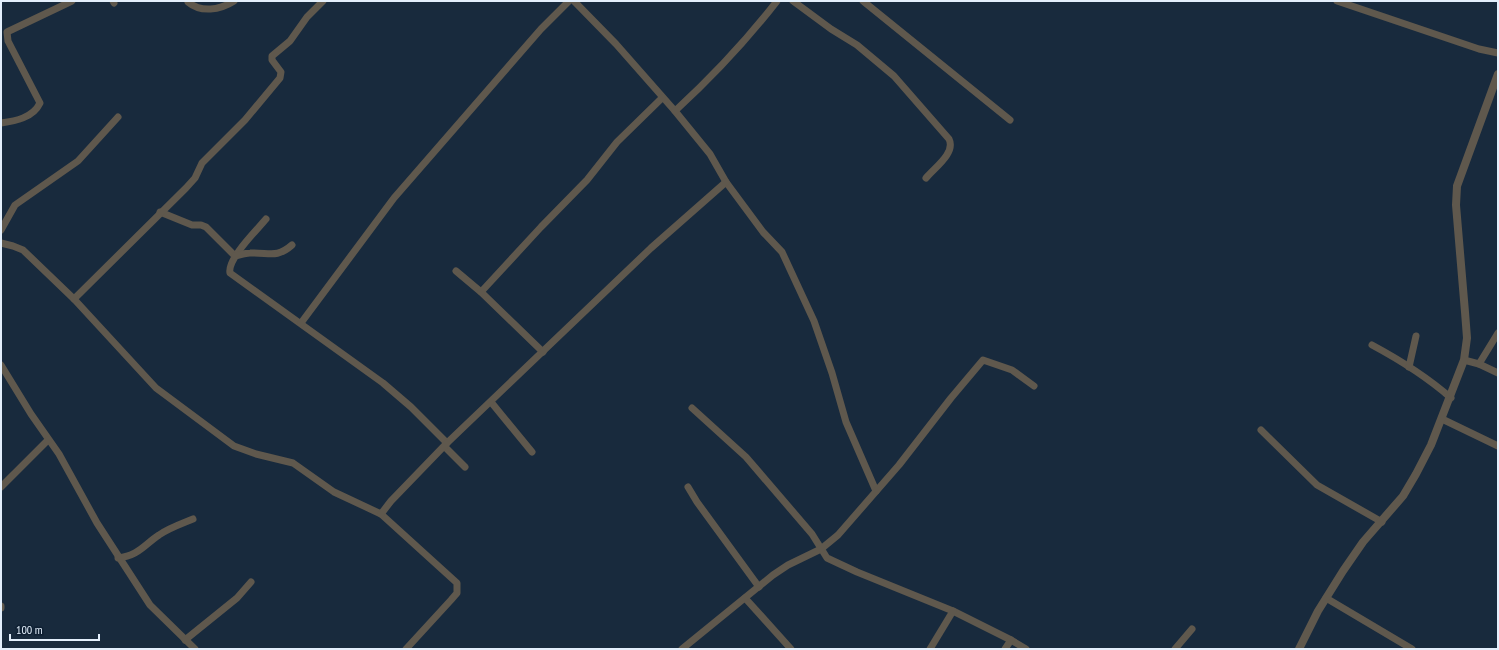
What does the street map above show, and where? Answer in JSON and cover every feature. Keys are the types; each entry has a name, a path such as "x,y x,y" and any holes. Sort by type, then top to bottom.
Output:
{"street":[{"path":"1,123 20,120 32,113 40,103 8,41 7,32 72,1"},
{"path":"188,2 195,8 203,10 219,8 234,1"},
{"path":"74,299 195,178 202,163 245,120 280,78 281,72 272,60 272,56 290,41 307,17 323,1"},
{"path":"301,323 394,198 541,29 569,1"},
{"path":"574,1 616,44 675,111 682,122 710,154 726,182 763,232 782,252 814,321 832,373 846,422 876,491"},
{"path":"675,111 743,44 777,1"},
{"path":"793,1 827,26 857,45 890,72 949,139 951,144 950,151 926,178"},
{"path":"863,1 1010,120"},
{"path":"1337,1 1479,49 1498,53"},
{"path":"1299,649 1326,598 1363,542 1382,522 1403,496 1416,474 1451,398 1464,360 1467,338 1456,205 1457,186 1498,74"},
{"path":"481,292 540,226 587,180 617,142 662,98"},
{"path":"1,230 15,205 78,161 118,118"},
{"path":"381,514 391,501 446,445 651,248 726,182"},
{"path":"160,212 192,225 201,225 206,227 235,256"},
{"path":"266,219 235,256 230,264 230,273 383,383 411,407 465,467"},
{"path":"1,243 22,250 74,299 156,388 218,435 234,446 256,454 293,463 334,492 381,514 457,583 457,593 452,600 406,649"},
{"path":"235,256 251,253 274,255 282,252 292,245"},
{"path":"456,271 481,292 543,352"},
{"path":"1479,364 1498,334"},
{"path":"1409,367 1416,336"},
{"path":"1372,345 1433,383 1451,398"},
{"path":"682,649 744,598 788,565 821,549 838,535 899,465 951,398 984,360 1012,370 1034,386"},
{"path":"1464,360 1479,364 1498,373"},
{"path":"1,365 76,483 97,523 118,558 150,605 184,640 195,649"},
{"path":"491,402 532,452"},
{"path":"692,408 746,457 803,523 827,558 857,572 953,611 1026,649"},
{"path":"1442,419 1498,446"},
{"path":"1261,430 1317,485 1382,522"},
{"path":"1,487 48,440"},
{"path":"688,487 696,502 759,587"},
{"path":"118,558 129,556 144,548 157,536 193,519"},
{"path":"184,640 237,598 251,582"},
{"path":"744,598 790,648"},
{"path":"1326,598 1412,649"},
{"path":"930,649 953,611"},
{"path":"1175,649 1192,629"},
{"path":"1005,649 1011,640"}]}
